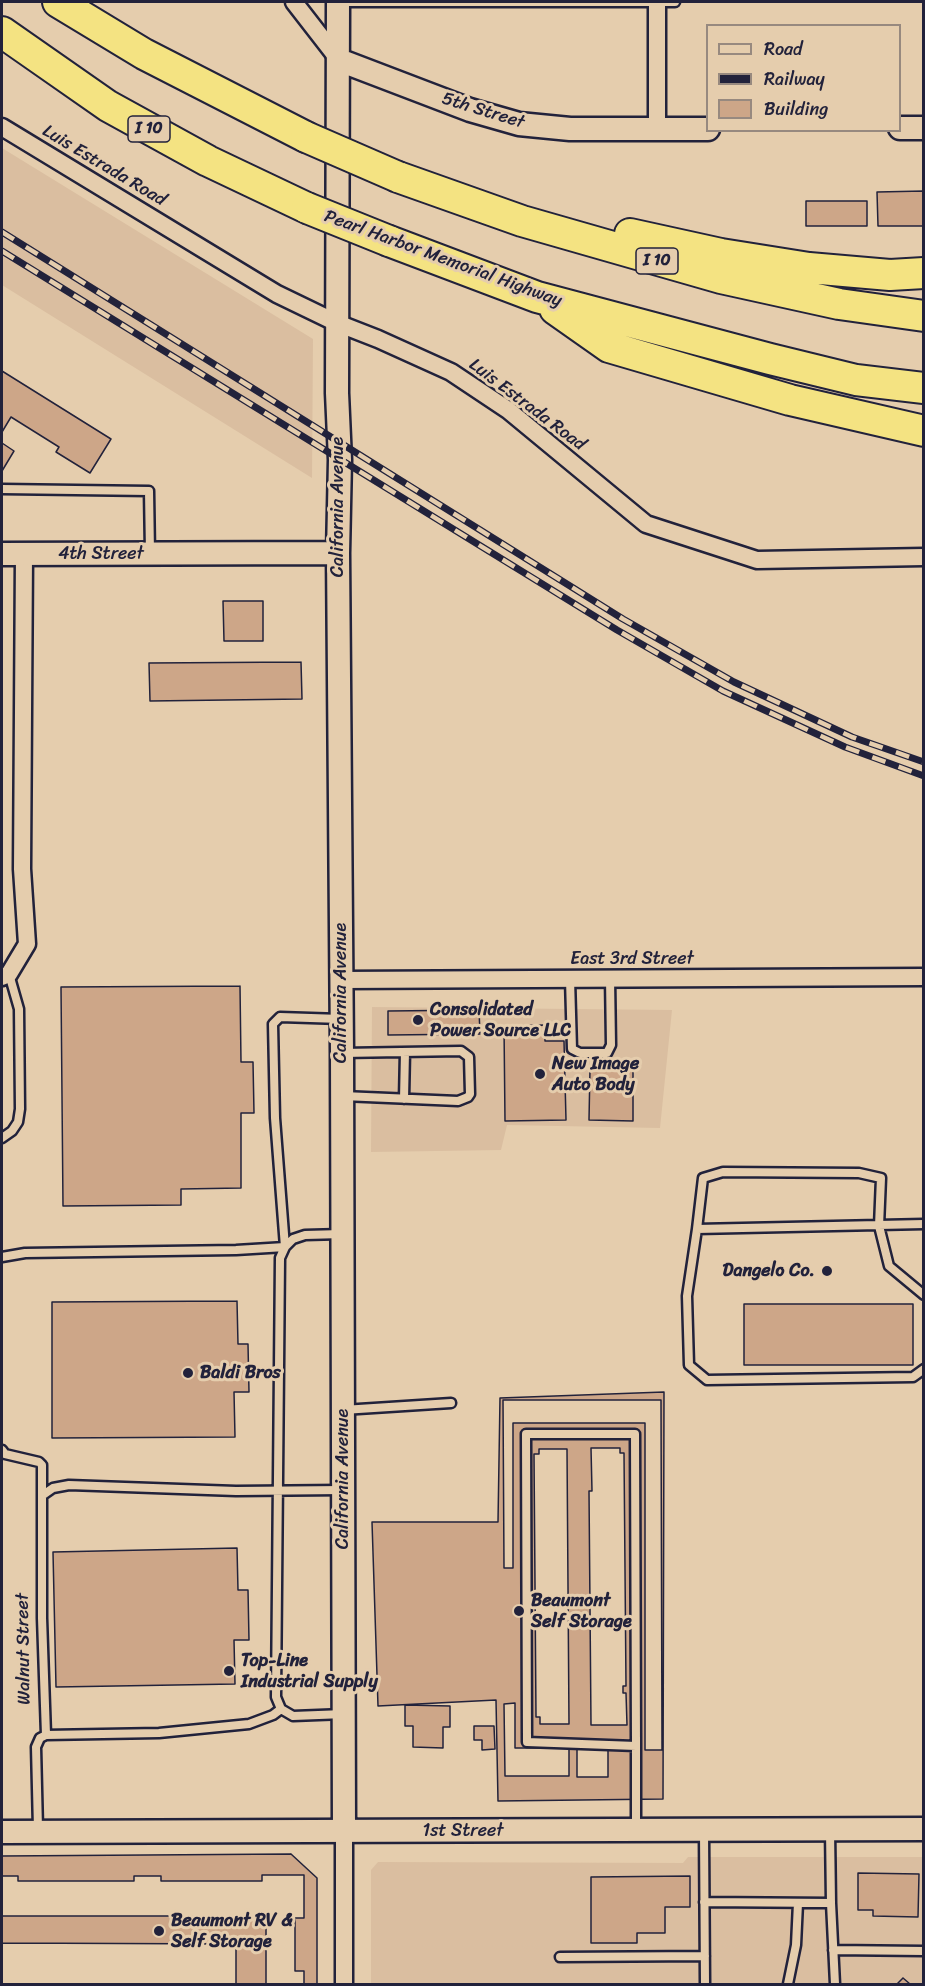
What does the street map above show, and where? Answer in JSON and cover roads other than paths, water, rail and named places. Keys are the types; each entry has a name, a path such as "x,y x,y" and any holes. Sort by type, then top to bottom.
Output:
{"highway":[{"name":"I 10","path":"58,2 144,54 306,137 427,189 522,221 721,278 838,304 924,316"},
{"name":"Pearl Harbor Memorial Highway","path":"2,32 108,106 208,161 307,208 389,242 537,297 856,380 924,388"},
{"path":"427,189 721,254 809,268 890,274 924,273"},
{"path":"537,297 609,347 790,400 924,431"}],"street":[{"path":"294,2 339,60"},
{"name":"California Avenue","path":"338,2 337,417 340,460 338,553 342,1053 344,1984"},
{"path":"657,2 657,129"},
{"name":"5th Street","path":"339,60 470,110 519,124 570,129 706,129"},
{"name":"Luis Estrada Road","path":"2,127 277,294 337,323 451,372 508,411 646,524 757,560 924,557"},
{"path":"901,128 924,128"},
{"name":"4th Street","path":"13,554 338,553"},
{"path":"5,975 27,944 22,869 13,554"},
{"name":"East 3rd Street","path":"341,980 924,977"},
{"name":"1st Street","path":"2,1832 924,1829"}],"lane":[{"path":"338,2 675,2"},
{"path":"2,489 149,491 150,554"},
{"path":"4,1137 18,1122 20,1109 19,1009 5,975"},
{"path":"570,979 572,1049 580,1053 607,1053 611,1045 610,978"},
{"path":"285,1247 275,1118 273,1024 280,1017 341,1019"},
{"path":"404,1099 405,1052"},
{"path":"342,1053 466,1053 469,1057 470,1094 464,1100 458,1101 342,1096"},
{"path":"924,1295 889,1266 879,1226 881,1178 860,1173 723,1172 703,1178 698,1229 687,1296 689,1365 707,1380 913,1377 924,1369"},
{"path":"698,1229 924,1224"},
{"path":"342,1234 305,1235 293,1239 285,1247 280,1258 276,1697 281,1709 293,1716 344,1714"},
{"path":"2,1257 25,1253 236,1250 285,1247"},
{"path":"343,1410 451,1403"},
{"path":"636,1746 527,1742 526,1434 635,1434 636,1746 636,1830"},
{"name":"Walnut Street","path":"2,1450 4,1454 39,1462 42,1465 42,1618 46,1735 40,1738 36,1747 38,1832"},
{"path":"43,1495 53,1488 69,1485 236,1491 343,1490"},
{"path":"46,1735 159,1733 249,1724 273,1715 281,1709"},
{"path":"830,1829 835,1984"},
{"path":"704,1830 705,1984"},
{"path":"704,1902 831,1903"},
{"path":"788,1984 796,1945 798,1903"},
{"path":"833,1950 924,1951"},
{"path":"560,1957 705,1956"}],"railway":[{"path":"2,232 623,619 734,682 852,737 924,762"},
{"path":"2,251 617,630 723,691 845,747 924,776"}],"place":[{"name":"Consolidated Power Source LLC","path":"418,1020"},
{"name":"New Image Auto Body","path":"540,1074"},
{"name":"Dangelo Co.","path":"827,1271"},
{"name":"Baldi Bros","path":"188,1373"},
{"name":"Beaumont Self Storage","path":"519,1611"},
{"name":"Top-Line Industrial Supply","path":"229,1671"},
{"name":"Beaumont RV & Self Storage","path":"159,1931"}]}
